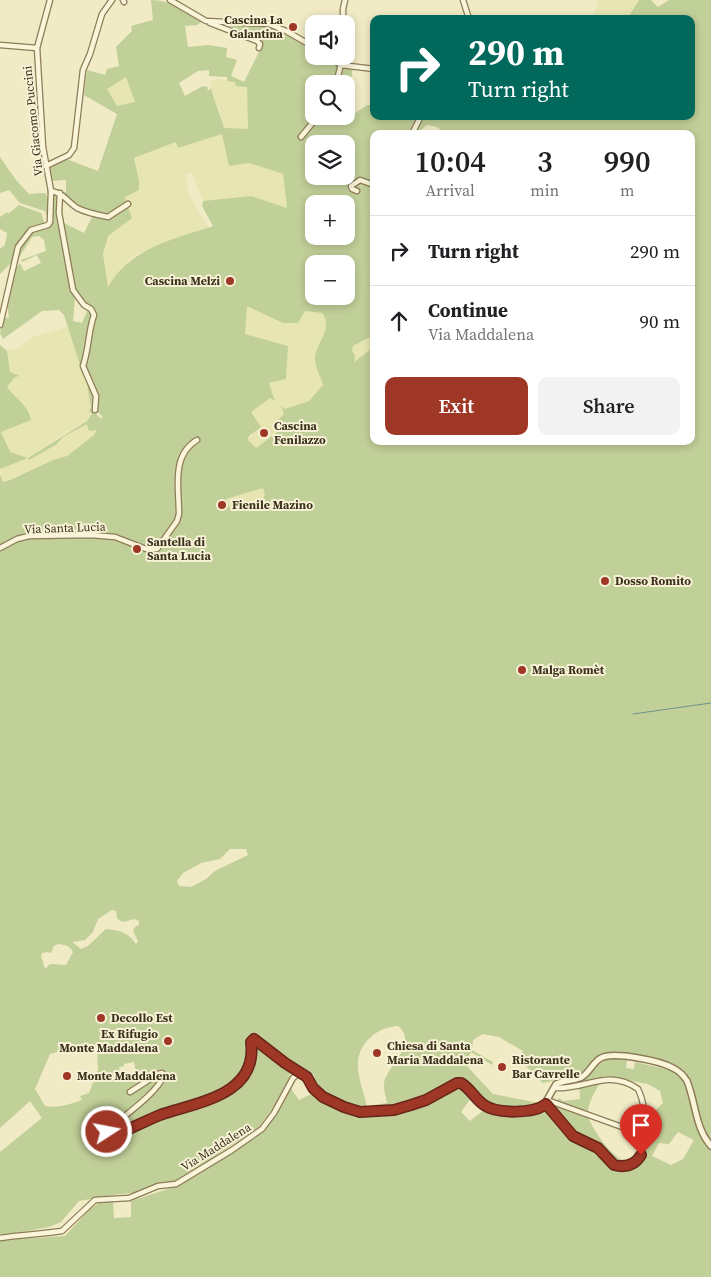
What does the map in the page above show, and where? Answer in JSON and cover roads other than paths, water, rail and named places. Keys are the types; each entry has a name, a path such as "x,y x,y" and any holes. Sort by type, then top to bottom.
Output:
{"street":[{"name":"Via Giacomo Puccini","path":"0,325 18,247 31,230 48,226 50,222 51,192 46,166 38,82 37,48 50,0"},
{"path":"46,166 69,155 74,148 82,70 90,54 102,14 112,0"},
{"path":"170,0 206,21 257,41 260,44 258,48"},
{"path":"343,15 345,0"},
{"path":"463,0 468,15"},
{"path":"206,21 269,24 305,42"},
{"name":"Via Giacomo Puccini","path":"0,45 37,48"},
{"path":"338,75 341,65 370,69"},
{"path":"301,137 311,125"},
{"path":"357,192 351,186 360,180 370,184"},
{"name":"Via Giacomo Puccini","path":"51,192 60,193"},
{"path":"60,193 76,207 108,218 128,204"},
{"path":"60,193 59,213 73,290 84,305 91,309 94,315 88,333 88,355 83,366 96,396 96,410"},
{"name":"Via Santa Lucia","path":"0,548 17,539 29,536 91,535 115,536 146,550 156,549 177,521 179,514 178,465 186,449 197,440"},
{"path":"130,1092 158,1074 162,1073 164,1075 159,1083 136,1107 108,1130 107,1132 110,1134 205,1101 227,1091 248,1071 253,1040 301,1072 307,1077 313,1088 323,1097 360,1112 394,1110 411,1105 426,1100 458,1083 469,1089 483,1105 497,1110 521,1111 541,1108 547,1102 558,1083 582,1077 602,1058 608,1056 635,1058 672,1067 685,1079 700,1127 711,1146"},
{"name":"Via Maddalena","path":"0,1238 16,1238 34,1233 62,1232 95,1200 129,1198 158,1186 176,1184 262,1129 274,1113 293,1078 301,1072"},
{"path":"547,1102 573,1136 598,1148 614,1165 630,1165 636,1162 641,1155 645,1114 638,1089 619,1080 609,1079 572,1087 554,1088"},
{"path":"547,1102 622,1127"}],"waterway":[{"path":"633,714 711,703"}],"place":[{"name":"Cascina La Galantina","path":"293,27"},
{"name":"Cascina Melzi","path":"230,281"},
{"name":"Cascina Fenilazzo","path":"264,433"},
{"name":"Fienile Mazino","path":"222,505"},
{"name":"Santella di Santa Lucia","path":"137,549"},
{"name":"Dosso Romito","path":"605,581"},
{"name":"Malga Romèt","path":"522,670"},
{"name":"Decollo Est","path":"101,1018"},
{"name":"Ex Rifugio Monte Maddalena","path":"168,1041"},
{"name":"Chiesa di Santa Maria Maddalena","path":"377,1053"},
{"name":"Ristorante Bar Cavrelle","path":"502,1067"},
{"name":"Monte Maddalena","path":"67,1076"}]}
